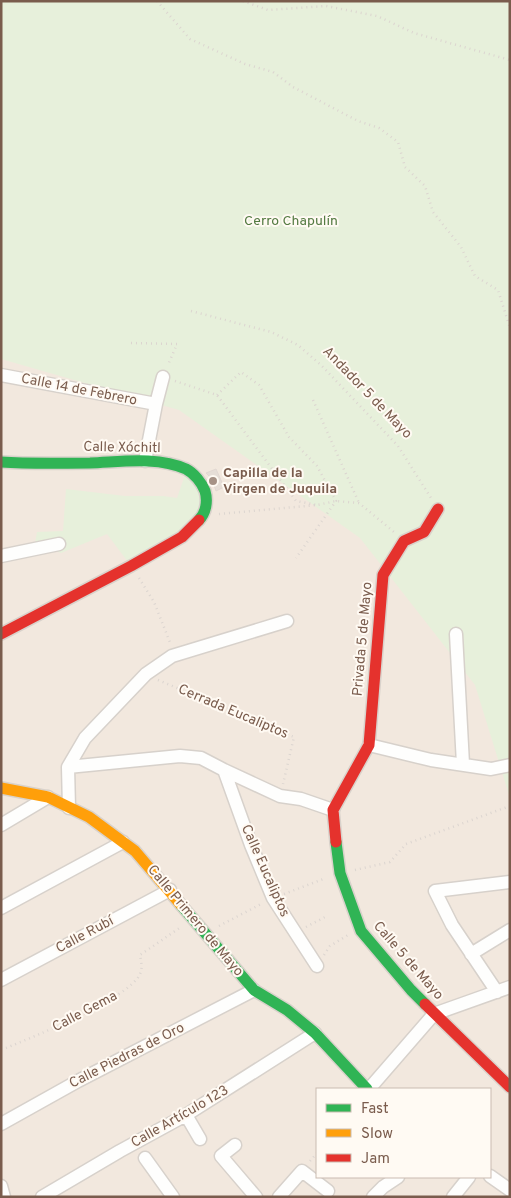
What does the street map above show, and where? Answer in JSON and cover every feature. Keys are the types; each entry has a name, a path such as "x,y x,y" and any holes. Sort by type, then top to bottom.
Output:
{"street":[{"name":"Calle 14 de Febrero","path":"1,375 156,404"},
{"path":"145,460 163,377"},
{"name":"Calle Xóchitl","path":"1,462 37,464 145,460 170,464 187,469 202,483 207,499 202,516"},
{"path":"404,540 424,532 438,509"},
{"path":"1,634 182,537 202,516"},
{"name":"Privada 5 de Mayo","path":"369,745 383,575 404,540"},
{"path":"1,556 59,544"},
{"path":"69,808 68,767 85,738 146,674 172,656 287,621"},
{"path":"456,634 463,764"},
{"path":"68,767 180,756 201,758 280,796 301,798 333,810 369,745 431,760 492,769 510,765"},
{"name":"Calle Eucaliptos","path":"224,770 251,845 274,898 317,966"},
{"name":"Calle Primero de Mayo","path":"1,788 48,797 88,818 135,850 254,990 287,1010 315,1033 367,1088"},
{"path":"1,825 48,797"},
{"name":"Calle 5 de Mayo","path":"333,810 340,873 361,931 411,990 510,1088"},
{"path":"1,908 124,842"},
{"path":"496,992 452,925 435,891 510,882"},
{"name":"Calle Rubí","path":"1,980 170,890"},
{"path":"471,954 510,930"},
{"path":"369,1088 434,1014 510,986"},
{"name":"Calle Piedras de Oro","path":"1,1124 78,1081 254,990"},
{"name":"Calle Artículo 123","path":"42,1197 120,1151 186,1116 315,1033"},
{"path":"186,1116 200,1139"},
{"path":"235,1146 221,1156 256,1197"},
{"path":"145,1158 173,1197"},
{"path":"279,1197 302,1171 328,1191"},
{"path":"491,1177 510,1190"},
{"path":"373,1197 396,1178"},
{"path":"453,1197 468,1178"},
{"path":"1,1186 4,1197"}],"path":[{"path":"157,1 190,39 245,64 273,72 293,87 358,121 379,128 398,142 405,167 425,186 433,212 461,248 475,276 498,290 510,328"},
{"path":"243,1 268,10 326,6 377,16 414,33 510,60"},
{"name":"Andador 5 de Mayo","path":"191,311 272,332 298,345 322,366 398,446 438,509"},
{"path":"131,343 176,344 163,377 217,395 296,500 317,505"},
{"path":"217,395 241,372 259,385 288,437 317,466 336,501"},
{"path":"313,400 359,503 404,540"},
{"path":"296,558 336,501"},
{"path":"202,516 317,505 336,501 359,503"},
{"path":"131,566 154,602 171,646 172,656"},
{"name":"Cerrada Eucaliptos","path":"146,674 294,738 280,796"},
{"path":"206,932 274,898 340,873 390,862 406,844 510,806"},
{"path":"295,933 327,916"},
{"name":"Calle Gema","path":"1,1048 6,1048 47,1031 120,994 141,973 140,955 193,919"},
{"path":"317,966 330,946 348,935 361,931"}],"shaded area":[{"path":"1,265 510,566 510,1197 1,1197"}],"green space":[{"name":"Cerro Chapulín","path":"1,1 510,1 510,798 475,685 360,538 179,410 1,359"},
{"path":"187,469 202,483 203,516 131,566 107,534 61,553 35,543 37,532 63,531 66,489 125,496 177,498"}],"building":[{"path":"216,469 224,487 216,491 212,479 206,473"}],"traffic: fast":[{"path":"1,462 90,463 151,461 175,465 192,473 204,488 206,507 199,520"},
{"path":"336,842 340,873 361,931 425,1004"},
{"path":"181,905 254,990 287,1010 315,1033 366,1088"}],"traffic: slow":[{"path":"1,788 48,797 89,817 135,851 181,905"}],"traffic: jam":[{"path":"336,842 333,810 369,745 383,575 404,541 424,532 438,509"},
{"path":"1,634 182,537 199,520"},
{"path":"425,1004 510,1087"}],"place":[{"name":"Capilla de la Virgen de Juquila","path":"213,481"}]}
